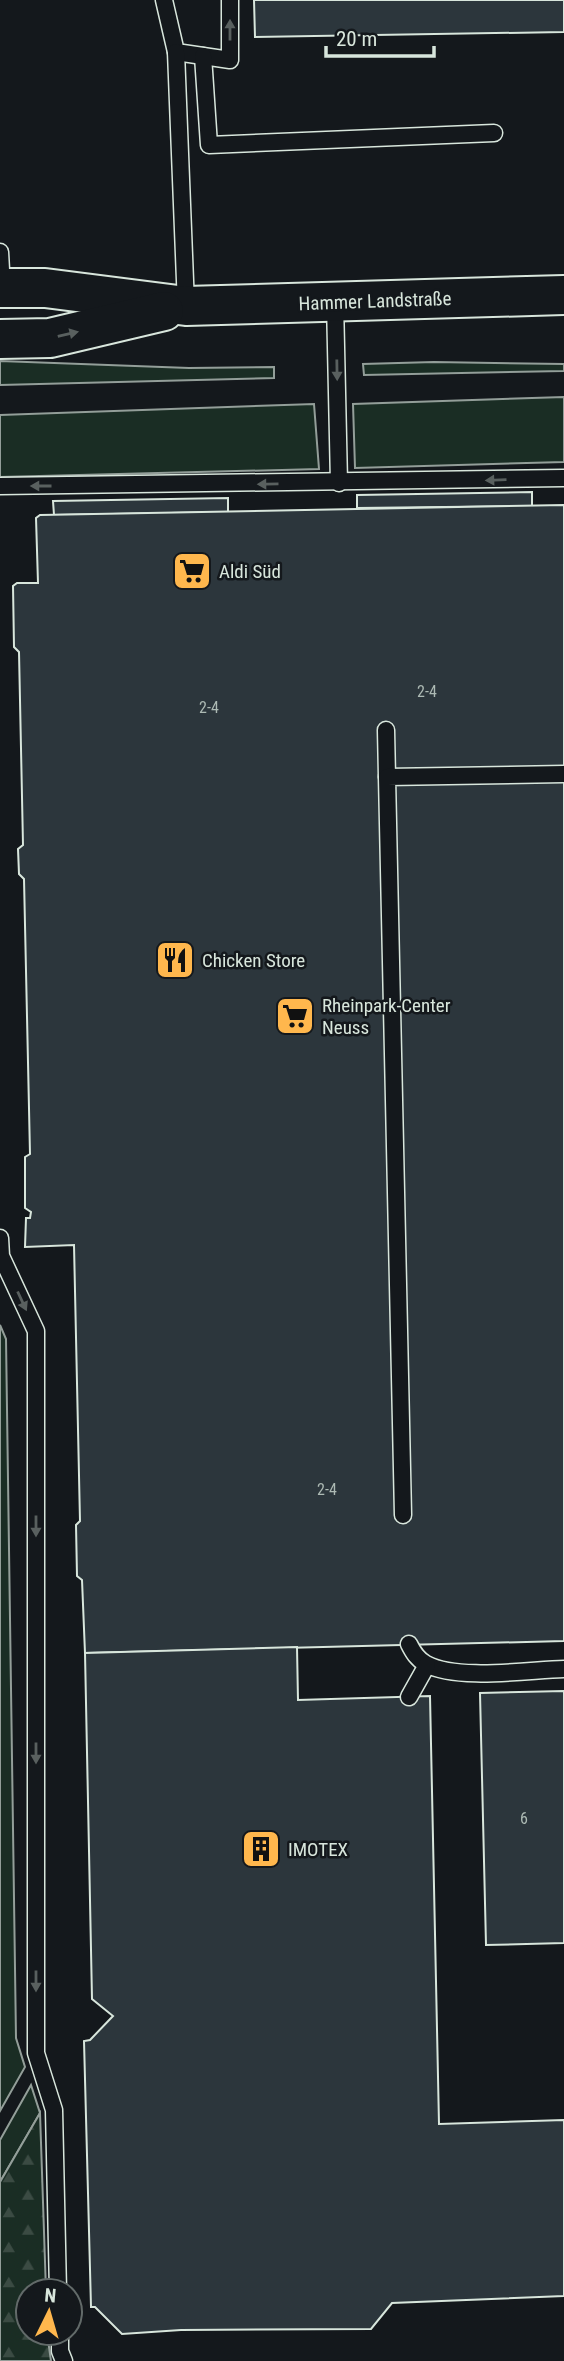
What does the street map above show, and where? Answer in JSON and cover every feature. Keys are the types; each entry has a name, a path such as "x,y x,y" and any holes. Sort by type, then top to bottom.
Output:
{"street":[{"name":"Hammer Landstraße","path":"1,276 45,288 186,306 564,295"},
{"name":"Hammer Landstraße","path":"0,339 50,338 186,306"}],"lane":[{"path":"164,0 176,52 186,306"},
{"path":"176,52 230,60 230,0"},
{"path":"203,56 209,145 494,133"},
{"path":"335,302 339,483"},
{"path":"0,486 564,478"},
{"path":"386,730 403,1515"},
{"path":"387,777 564,774"},
{"path":"0,1238 1,1256 36,1331 36,2053 54,2110 58,2277"},
{"path":"409,1644 415,1656 427,1665 459,1672 564,1669"},
{"path":"409,1697 427,1665"}],"green space":[{"path":"0,361 189,368 274,367 274,378 0,385"},
{"path":"363,364 564,364 564,371 364,375"},
{"path":"564,397 564,462 355,468 353,404"},
{"path":"314,404 319,469 0,477 0,415"},
{"path":"0,1325 6,1339 16,2038 25,2067 0,2111"},
{"path":"31,2085 40,2113 0,2182 0,2140"},
{"path":"40,2113 46,2277 14,2277 14,2347 49,2347 51,2361 0,2361 0,2182"}],"building":[{"path":"254,0 564,0 564,32 255,37"},
{"path":"532,492 532,506 357,508 357,495"},
{"path":"228,498 228,512 54,515 53,501"},
{"name":"Rheinpark-Center Neuss","path":"564,505 564,1641 85,1653 82,1580 77,1576 76,1525 80,1521 74,1245 25,1247 26,1218 30,1218 31,1212 25,1208 25,1157 30,1154 24,879 19,874 18,849 23,845 19,652 14,647 13,586 17,583 38,583 36,518 40,515"},
{"name":"IMOTEX","path":"297,1647 298,1700 430,1696 439,2124 564,2120 564,2296 392,2303 371,2329 181,2330 122,2334 95,2307 91,2307 84,2041 90,2040 113,2016 92,1999 85,1653"},
{"path":"564,1691 564,1943 486,1945 480,1693"}],"place":[{"name":"Aldi Süd","path":"192,571"},
{"name":"Chicken Store","path":"175,960"},
{"name":"Rheinpark-Center Neuss","path":"295,1016"},
{"name":"IMOTEX","path":"261,1849"}]}
